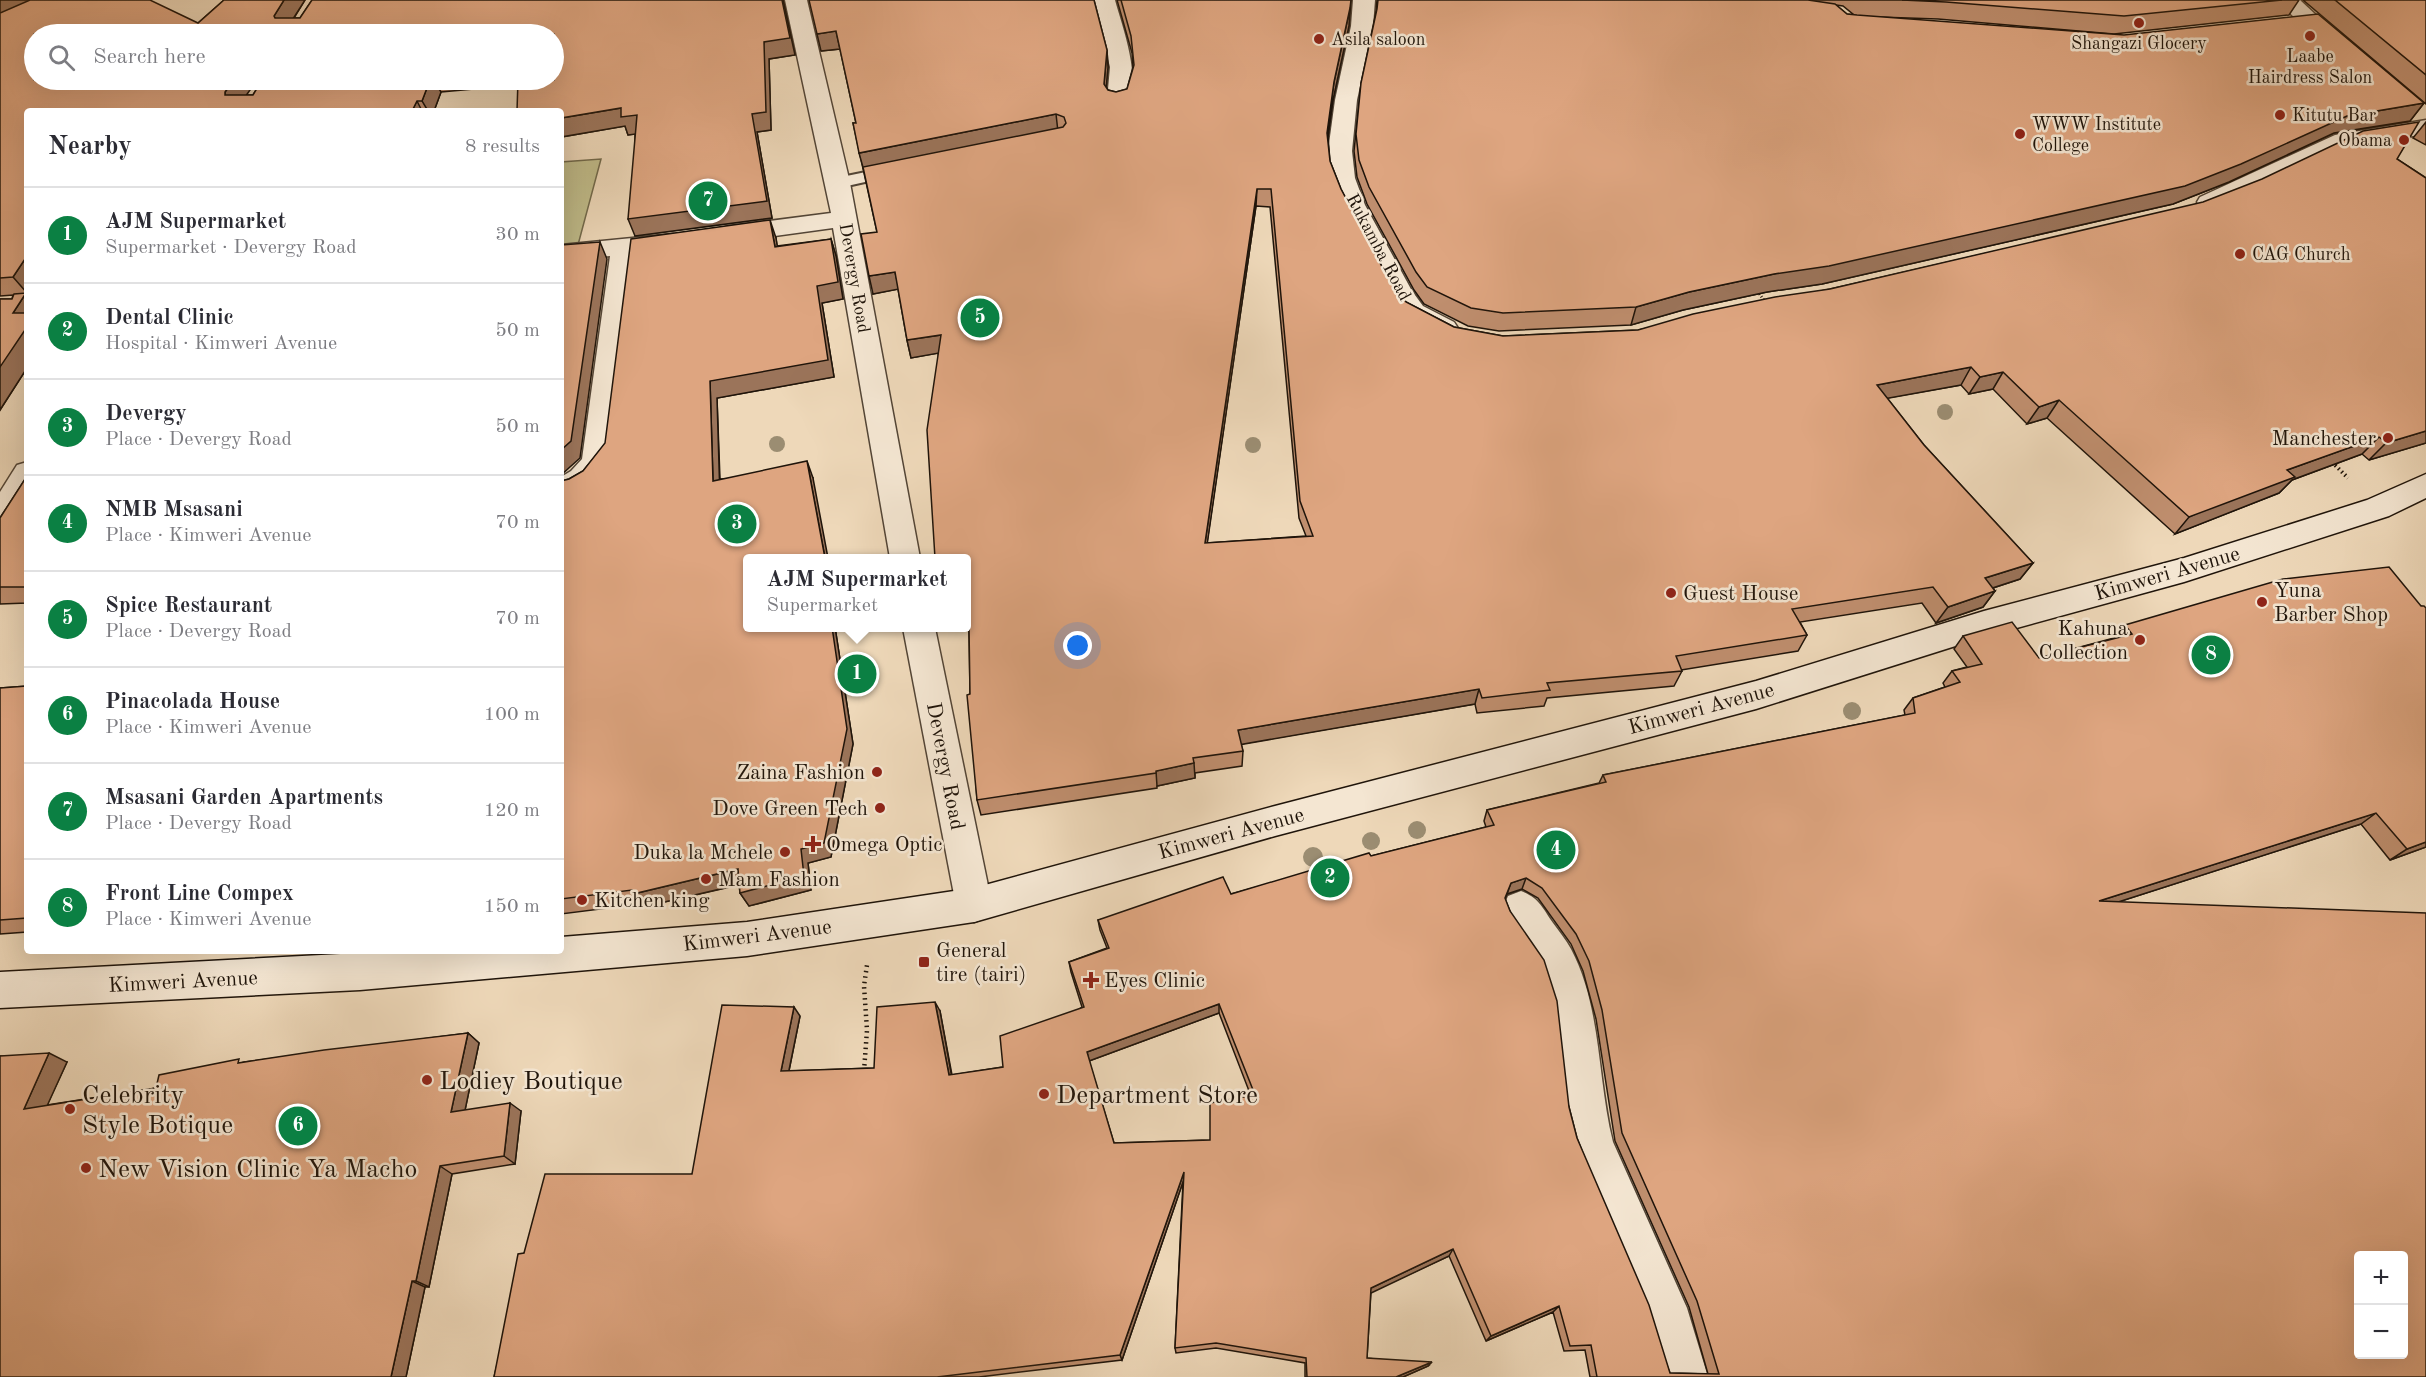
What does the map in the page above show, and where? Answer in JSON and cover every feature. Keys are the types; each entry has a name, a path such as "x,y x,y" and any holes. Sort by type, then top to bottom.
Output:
{"street":[{"name":"Devergy Road","path":"796,0 838,183 904,554"},
{"path":"1104,0 1121,67 1118,100"},
{"name":"Rukamba Road","path":"1364,0 1362,26 1346,100 1340,151 1343,178 1353,205 1401,294 1414,312 1461,336 1471,338"},
{"path":"2287,0 2300,24 2351,57"},
{"path":"2408,105 2426,119"},
{"path":"2191,208 2343,140 2426,127"},
{"path":"564,253 624,248 844,219"},
{"path":"564,488 571,487 588,474 596,460 624,248"},
{"path":"0,517 24,478"},
{"name":"Kimweri Avenue","path":"0,990 360,972 747,939 974,905 1275,820 1756,695 1984,624 2184,570 2378,508 2426,486"},
{"name":"Devergy Road","path":"920,632 974,905"},
{"path":"1521,908 1557,960 1566,985 1573,1010 1586,1115 1593,1145 1665,1308 1686,1377"}],"lane":[{"path":"838,183 907,169"}],"path":[{"path":"1753,285 1767,303"},
{"path":"2325,457 2378,508"},
{"path":"864,1075 867,1030 864,986 872,920"}],"shaded area":[{"path":"601,159 575,256 564,257 564,162"}],"building":[{"path":"30,0 150,0 198,23 224,0 284,0 275,18 300,18 312,0 782,0 790,38 764,42 766,112 752,114 767,201 628,219 637,115 621,117 621,108 564,118 564,108 517,108 518,90 564,90 564,24 24,24 24,90 226,90 225,95 253,95 256,90 426,90 422,101 417,101 414,108 24,108 24,260 13,277 0,278 0,13"},
{"path":"809,0 1094,0 1107,50 1104,84 1108,90 1116,92 1127,89 1134,65 1131,36 1121,0 1351,0 1334,82 1327,133 1330,161 1341,189 1388,278 1406,302 1454,327 1503,336 1638,330 1693,314 1775,297 1830,289 2203,202 2262,179 2363,131 2419,122 2397,159 2426,178 2426,431 2386,443 2379,437 2287,470 2295,477 2189,517 2059,400 2039,407 2003,372 1980,377 1971,367 1877,385 1924,445 2033,563 1985,578 1995,591 1948,607 1933,587 1792,609 1807,635 1676,656 1682,671 1547,683 1550,690 1482,698 1479,689 1238,730 1243,751 1193,758 1194,763 1156,771 1156,773 977,800 967,695 970,694 971,554 935,554 927,430 941,335 907,340 895,272 869,276 861,234 877,232 863,167 1063,127 1066,123 1064,117 1056,114 859,153 853,123 856,123 836,31 817,34","holes":["1257,189 1271,189 1300,501 1313,536 1205,543"]},
{"path":"1378,0 1808,0 1835,4 1847,14 2124,35 2318,14 2424,103 2347,116 2241,164 2185,186 1829,266 1774,274 1689,292 1636,307 1503,313 1471,308 1427,287 1416,272 1369,187 1359,160 1356,134 1361,83"},
{"path":"1902,0 2282,0 2124,16"},
{"path":"2335,0 2426,0 2426,75"},
{"path":"770,220 775,247 831,239 838,282 817,286 828,360 710,381 713,481 807,461 824,554 743,554 743,632 833,632 847,729 824,843 801,849 804,876 740,893 738,869 633,894 632,890 564,899 564,480 583,471 605,443 631,239"},
{"path":"600,242 571,441 564,447 564,245"},
{"path":"24,293 13,313 24,313 24,331 0,367 0,299 12,299 14,294"},
{"path":"24,481 24,587 0,587 0,518"},
{"path":"2389,567 2421,606 2426,608 2426,842 2407,849 2376,813 2099,901 2426,913 2426,1377 1597,1377 1591,1345 1570,1346 1559,1306 1491,1336 1453,1249 1371,1288 1367,1358 1432,1362 1396,1377 1307,1377 1306,1358 1216,1343 1175,1348 1184,1172 1120,1355 937,1377 494,1377 518,1254 524,1253 545,1174 692,1174 722,1005 794,1007 781,1071 874,1068 877,1007 935,1002 949,1075 1003,1067 1000,1036 1084,1007 1069,962 1109,948 1098,920 1223,877 1231,894 1369,853 1371,856 1494,825 1487,810 1606,782 1603,775 1915,713 1913,698 1960,682 1952,671 1982,664 1963,636 2012,622 2039,658 2132,634 2125,625 2283,579","holes":["1526,878 1542,888 1576,934 1589,961 1602,1010 1622,1133 1697,1301 1719,1374 1670,1373 1649,1305 1577,1138 1569,1107 1557,1001 1544,960 1510,911 1505,898 1511,883","1219,1004 1255,1095 1210,1103 1210,1140 1114,1143 1087,1052"]},
{"path":"24,686 24,918 0,920 0,688"},
{"path":"468,1033 451,1112 510,1103 504,1156 440,1166 416,1281 412,1281 391,1377 0,1377 0,1056 49,1053 24,1109 156,1088 159,1075 239,1059 238,1063"}],"place":[{"name":"Shangazi Glocery","path":"2139,23"},
{"name":"Laabe Hairdress Salon","path":"2310,36"},
{"name":"Asila saloon","path":"1319,39"},
{"name":"Kitutu Bar","path":"2280,115"},
{"name":"WWW Institute College","path":"2020,134"},
{"name":"Obama","path":"2404,140"},
{"name":"Msasani Garden Apartments","path":"708,201"},
{"name":"CAG Church","path":"2240,254"},
{"name":"Spice Restaurant","path":"980,318"},
{"name":"Manchester","path":"2388,438"},
{"name":"Devergy","path":"737,524"},
{"name":"Guest House","path":"1671,593"},
{"name":"Yuna Barber Shop","path":"2262,602"},
{"name":"Kahuna Collection","path":"2140,640"},
{"name":"Front Line Compex","path":"2211,655"},
{"name":"AJM Supermarket","path":"857,674"},
{"name":"Zaina Fashion","path":"877,772"},
{"name":"Dove Green Tech","path":"880,808"},
{"name":"Omega Optic","path":"813,844"},
{"name":"NMB Msasani","path":"1556,850"},
{"name":"Duka la Mchele","path":"785,852"},
{"name":"Dental Clinic","path":"1330,878"},
{"name":"Mam Fashion","path":"706,879"},
{"name":"Kitchen king","path":"582,900"},
{"name":"General tire (tairi)","path":"924,962"},
{"name":"Eyes Clinic","path":"1091,980"},
{"name":"Lodiey Boutique","path":"427,1080"},
{"name":"Department Store","path":"1044,1094"},
{"name":"Celebrity Style Botique","path":"70,1109"},
{"name":"Pinacolada House","path":"298,1126"},
{"name":"New Vision Clinic Ya Macho","path":"86,1168"}]}
